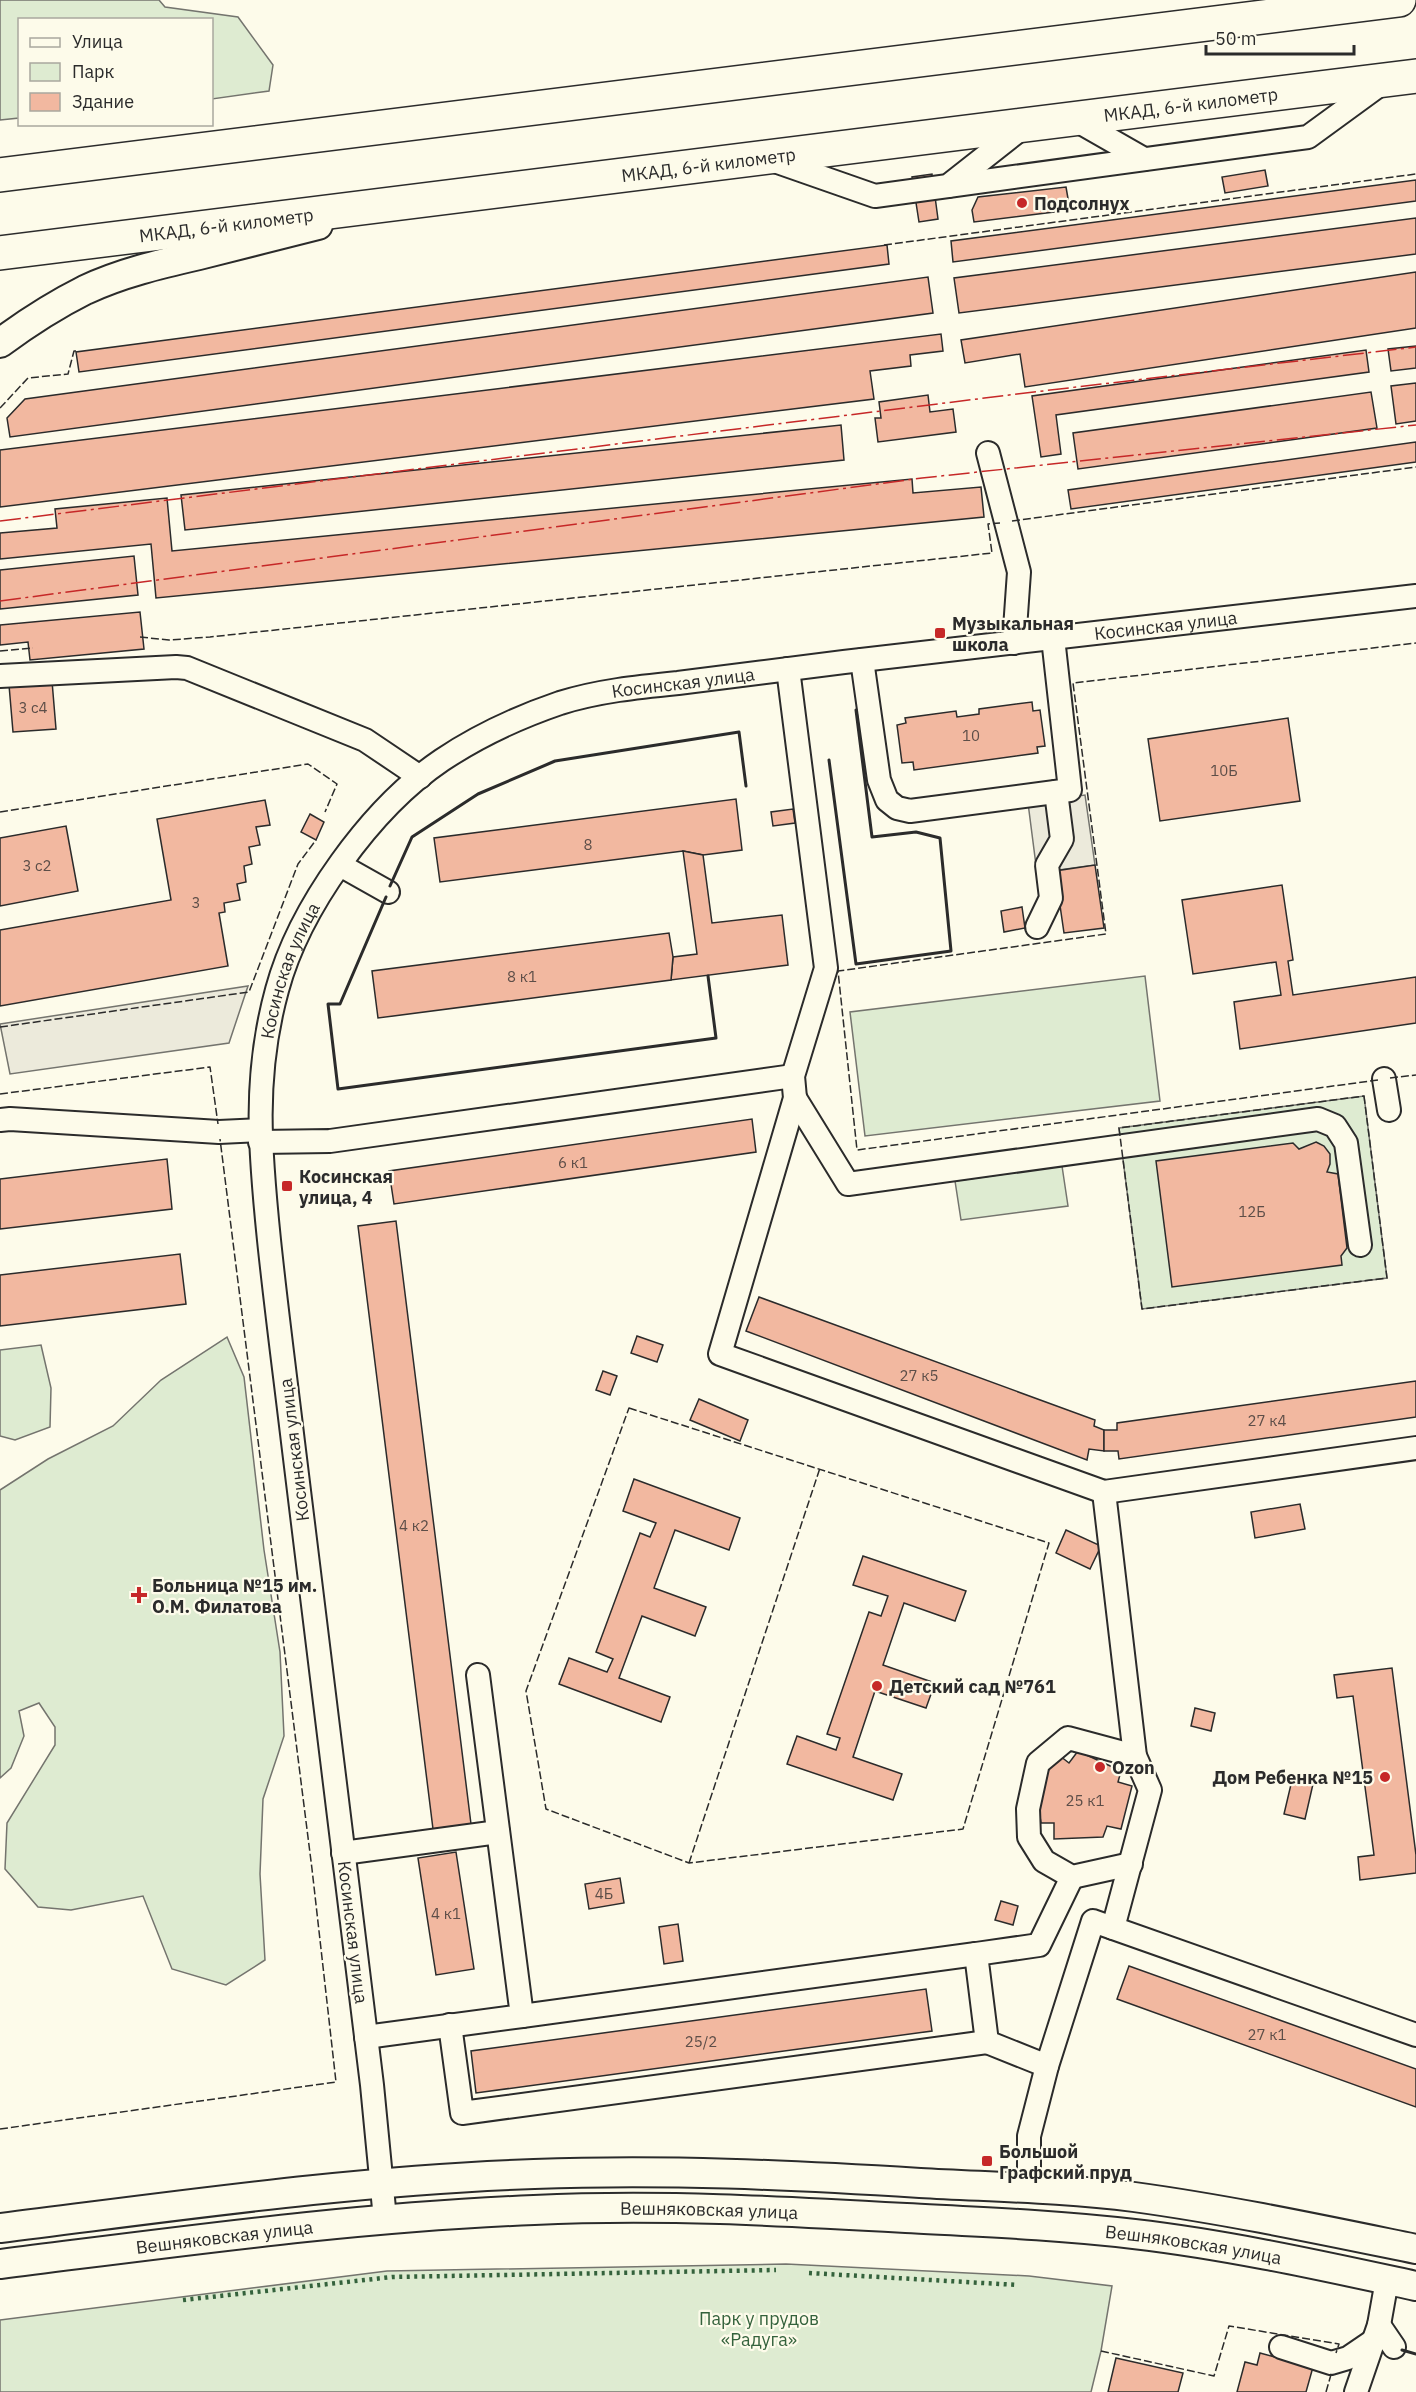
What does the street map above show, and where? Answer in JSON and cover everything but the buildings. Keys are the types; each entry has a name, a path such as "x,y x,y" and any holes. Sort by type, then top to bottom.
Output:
{"highway":[{"path":"0,175 1399,0"},
{"name":"МКАД, 6-й километр","path":"0,253 1401,78"}],"main road":[{"path":"0,343 58,304 87,289 126,275 164,263 423,200"},
{"name":"Вешняковская улица","path":"0,2229 382,2183 509,2175 633,2171 738,2172 1132,2197 1279,2221 1416,2249"},
{"name":"Вешняковская улица","path":"0,2264 277,2229 385,2219 510,2211 633,2207 738,2208 1047,2226 1135,2234 1416,2286"}],"street":[{"path":"765,157 875,196 1308,137 1401,78"},
{"path":"1074,119 1144,159"},
{"path":"948,186 1026,125"},
{"path":"988,453 1018,572 1014,643"},
{"name":"Косинская улица","path":"385,2219 366,2037 273,1274 260,1136 259,1091 275,993 299,931 314,901 376,821 420,777 482,736 539,711 571,700 617,690 1416,596"},
{"path":"862,660 879,780 887,800 897,808 910,811 1070,790 1053,638"},
{"path":"0,676 188,668 365,740 420,777"},
{"path":"788,669 826,968 720,1354 1104,1492 1416,1448"},
{"path":"1037,927 1051,898 1047,865 1062,839 1056,792"},
{"path":"340,865 388,892"},
{"path":"1384,1079 1389,1110"},
{"path":"0,1120 219,1132 330,1141 794,1087"},
{"path":"794,1087 848,1184 1318,1119 1335,1126 1346,1143 1360,1245"},
{"path":"1104,1492 1135,1756 1150,1790 1113,1928"},
{"path":"478,1675 522,2016"},
{"path":"1131,1864 1072,1877 1044,1861 1029,1837 1028,1809 1038,1763 1068,1738 1135,1756"},
{"path":"343,1853 498,1832"},
{"path":"366,2037 1039,1945 1072,1877"},
{"path":"1029,2189 1029,2136 1047,2066 1093,1921 1416,2035"},
{"path":"976,1954 987,2042"},
{"path":"450,2025 462,2113 987,2042 1047,2066"},
{"path":"509,2175 496,2181 492,2194 497,2206 510,2211"},
{"path":"1356,2392 1376,2333 1387,2280"},
{"path":"1281,2347 1331,2363 1347,2358 1376,2333"},
{"path":"1376,2333 1394,2347"}],"green space":[{"path":"0,0 159,0 165,7 238,17 273,65 269,91 213,99 213,18 18,18 18,118 0,120"},
{"path":"1145,976 1160,1101 865,1136 850,1012"},
{"path":"1364,1096 1387,1278 1142,1309 1119,1128"},
{"path":"1062,1166 1068,1206 961,1220 955,1181"},
{"path":"227,1337 244,1377 264,1550 280,1652 284,1736 263,1799 260,1874 265,1960 226,1985 172,1969 143,1896 71,1910 38,1907 5,1869 7,1823 55,1745 55,1727 39,1703 19,1711 24,1736 11,1768 0,1778 0,1490 48,1459 113,1426 161,1380"},
{"path":"41,1345 51,1388 50,1427 15,1440 0,1436 0,1350"},
{"name":"Парк у прудов «Радуга»","path":"786,2264 1029,2276 1112,2286 1101,2351 1091,2392 0,2392 0,2320 387,2271"}],"shaded area":[{"path":"1085,795 1095,865 1037,873 1028,803"},
{"path":"248,986 229,1043 10,1074 0,1024"}],"hedge":[{"path":"183,2300 392,2277 776,2270"},
{"path":"809,2273 1018,2285"}],"fence":[{"path":"884,245 1416,174"},
{"path":"0,408 28,378 68,374 74,351 78,351"},
{"path":"1012,521 1416,467"},
{"path":"140,637 169,640 210,637 992,553 988,524 1000,523"},
{"path":"1378,1080 857,1150 838,971 1106,934 1073,683 1416,643"},
{"path":"0,651 33,648"},
{"path":"0,812 308,764 337,784 325,812"},
{"path":"0,1027 249,992 298,864 316,840"},
{"path":"0,1094 210,1067 218,1124"},
{"path":"1390,1078 1416,1075"},
{"path":"1364,1096 1387,1278 1142,1309 1119,1128 1364,1096"},
{"path":"0,2129 336,2082 312,1869 220,1139"},
{"path":"629,1408 1049,1543 963,1829 689,1863 546,1809 526,1691 629,1408"},
{"path":"689,1863 820,1468"},
{"path":"1101,2351 1214,2376 1229,2326 1339,2344 1336,2353"},
{"path":"1326,2392 1332,2371"}],"wall":[{"path":"829,760 856,964 951,951 940,838 916,832 872,837 856,710"},
{"path":"390,886 412,837 478,794 555,761 739,732 746,786"},
{"path":"386,897 340,1004 328,1004 338,1089 716,1038 708,976"},
{"path":"1402,2350 1416,2354"}],"power":[{"path":"0,521 1017,394 1416,347"},
{"path":"0,601 922,478 1416,425"}],"place":[{"name":"Подсолнух","path":"1022,203"},
{"name":"Музыкальная школа","path":"940,633"},
{"name":"Косинская улица, 4","path":"287,1186"},
{"name":"Больница №15 им. О.М. Филатова","path":"139,1595"},
{"name":"Детский сад №761","path":"877,1686"},
{"name":"Ozon","path":"1100,1767"},
{"name":"Дом Ребенка №15","path":"1385,1777"},
{"name":"Большой Графский пруд","path":"987,2161"}]}
